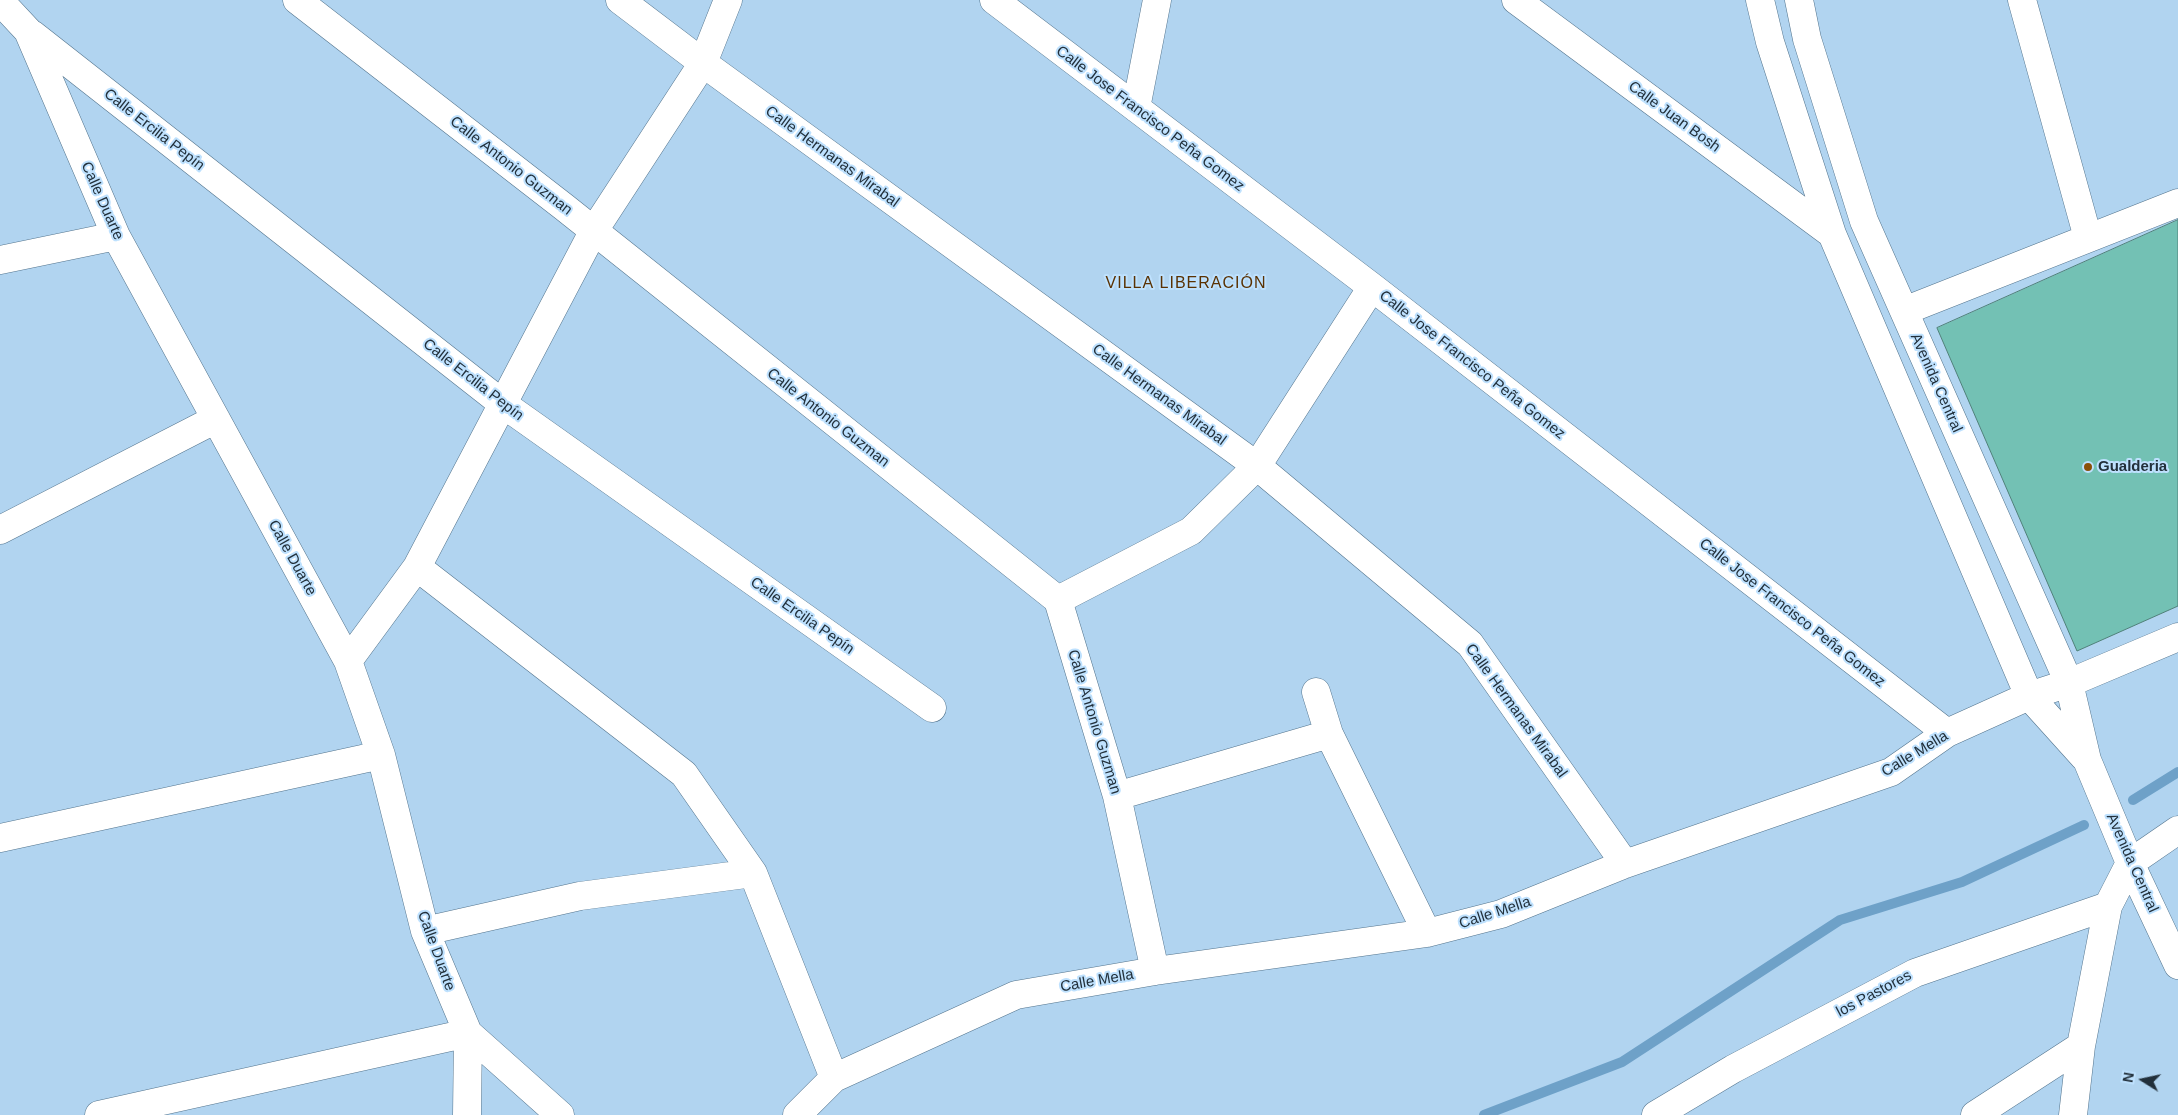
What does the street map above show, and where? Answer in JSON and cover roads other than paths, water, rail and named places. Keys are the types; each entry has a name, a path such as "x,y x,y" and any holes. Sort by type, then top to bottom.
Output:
{"street":[{"name":"Calle Antonio Guzman","path":"297,0 594,232 1058,600 1117,796 1155,971"},
{"name":"Calle Hermanas Mirabal","path":"620,0 703,63 1257,466 1470,644 1625,864"},
{"path":"348,661 417,567 594,232 703,63 728,0"},
{"name":"Calle Jose Francisco Peña Gomez","path":"994,0 1372,287 1947,733"},
{"path":"1136,108 1157,0"},
{"name":"Calle Juan Bosh","path":"1516,0 1546,12 1832,234"},
{"name":"Avenida Central","path":"1760,0 1770,42 1832,234 2029,696 2087,760"},
{"name":"Avenida Central","path":"1799,0 1807,39 1864,220 2069,683 2087,760 2130,863 2178,965"},
{"path":"2022,0 2088,238"},
{"name":"Calle Duarte","path":"0,1 28,31 116,236 348,661 381,755 425,931 468,1033 560,1115"},
{"name":"Calle Ercilia Pepín","path":"28,31 503,404 932,708"},
{"path":"1904,311 2178,203"},
{"path":"0,260 116,236"},
{"path":"1058,600 1191,531 1257,466 1372,287"},
{"path":"0,530 216,419"},
{"path":"417,567 684,774 753,873 834,1078"},
{"name":"Calle Mella","path":"797,1115 834,1078 1016,995 1155,971 1427,933 1501,914 1625,864 1891,772 1947,733 2029,696 2069,683 2178,637"},
{"path":"1316,692 1330,734 1427,933"},
{"path":"1117,796 1330,734"},
{"path":"0,838 381,755"},
{"path":"2073,1115 2081,1046 2108,906 2130,863 2178,830"},
{"path":"425,931 580,896 753,873"},
{"name":"los Pastores","path":"1656,1115 1734,1068 1915,973 2108,906"},
{"path":"99,1115 207,1103 468,1033 467,1115"},
{"path":"1975,1115 2081,1046"}],"waterway":[{"path":"2133,800 2178,772"},
{"path":"1484,1115 1622,1062 1840,920 1962,882 2084,825"}],"place":[{"name":"Gualderia","path":"2088,467"}],"district":[{"name":"VILLA LIBERACIÓN","path":"1186,284"}]}
